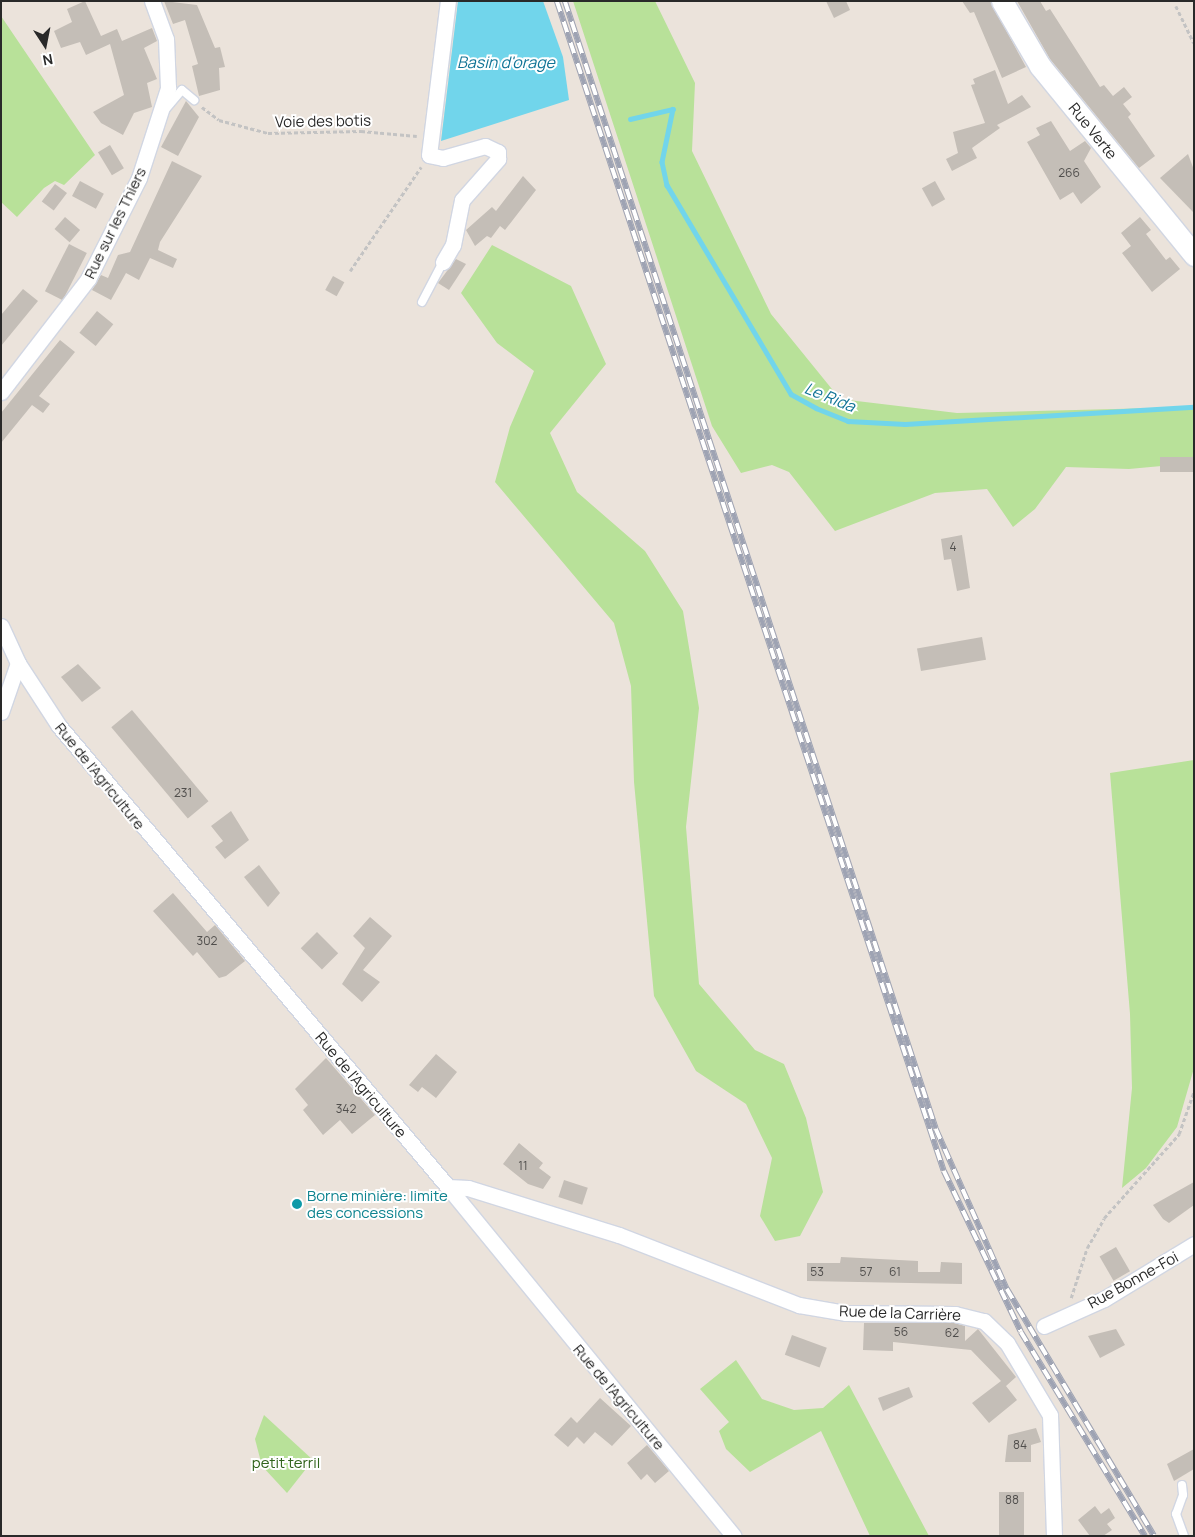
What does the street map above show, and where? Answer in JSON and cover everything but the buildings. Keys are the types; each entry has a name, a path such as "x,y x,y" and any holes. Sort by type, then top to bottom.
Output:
{"street":[{"name":"Rue sur les Thiers","path":"1,392 88,279 139,178 160,115 169,65 166,39 152,1"},
{"path":"443,262 453,245 462,200 492,171 498,152 485,146 443,158 429,155 448,1"},
{"name":"Rue Verte","path":"1002,1 1040,66 1194,254"},
{"name":"Rue de l'Agriculture","path":"1,626 18,663 59,726 144,831 448,1187 734,1536"},
{"path":"1,712 18,663"},
{"name":"Rue de la Carrière","path":"448,1187 468,1188 619,1234 799,1305 846,1313 955,1314 984,1321 1007,1343 1050,1415 1054,1536"},
{"name":"Rue Bonne-Foi","path":"1044,1326 1104,1299 1194,1244"}],"lane":[{"path":"160,115 182,90 194,100"},
{"path":"422,302 443,262"},
{"path":"1182,1485 1183,1495 1176,1514 1184,1536"}],"path":[{"path":"1176,6 1194,43"},
{"name":"Voie des botis","path":"194,100 219,120 268,133 361,131 431,138"},
{"path":"350,271 429,155"},
{"path":"1069,1314 1073,1284 1087,1248 1104,1218 1179,1134 1194,1090"}],"green space":[{"path":"573,1 655,1 695,83 692,151 771,314 840,399 957,413 1194,407 1194,463 1129,469 1066,467 1035,509 1013,527 987,489 935,493 835,531 789,472 772,465 741,473 712,426"},
{"path":"1,16 95,155 64,185 55,181 44,188 17,217 1,202"},
{"path":"492,245 571,286 606,364 550,433 577,492 645,551 683,611 699,708 686,827 699,984 755,1050 784,1064 806,1118 823,1192 800,1236 775,1241 760,1216 772,1158 746,1104 696,1071 654,996 634,782 631,686 614,623 495,482 510,427 534,371 497,343 461,293"},
{"path":"1194,760 1194,1068 1177,1127 1146,1168 1122,1188 1132,1088 1130,1014 1110,773"},
{"path":"736,1360 762,1399 794,1410 823,1408 849,1385 929,1536 870,1536 821,1431 750,1472 726,1449 719,1431 729,1422 700,1389"},
{"name":"petit terril","path":"264,1415 313,1460 287,1493 262,1466 255,1439"}],"water":[{"name":"Basin d'orage","path":"458,1 543,1 563,57 569,100 441,141"}],"waterway":[{"name":"Le Rida","path":"630,119 673,109 662,162 667,185 791,394 816,408 848,421 905,424 1194,407"}],"railway":[{"path":"557,1 944,1171 1021,1332 1145,1536"},
{"path":"565,1 936,1129 1007,1289 1154,1536"}],"place":[{"name":"Borne minière: limite des concessions","path":"297,1204"}]}
